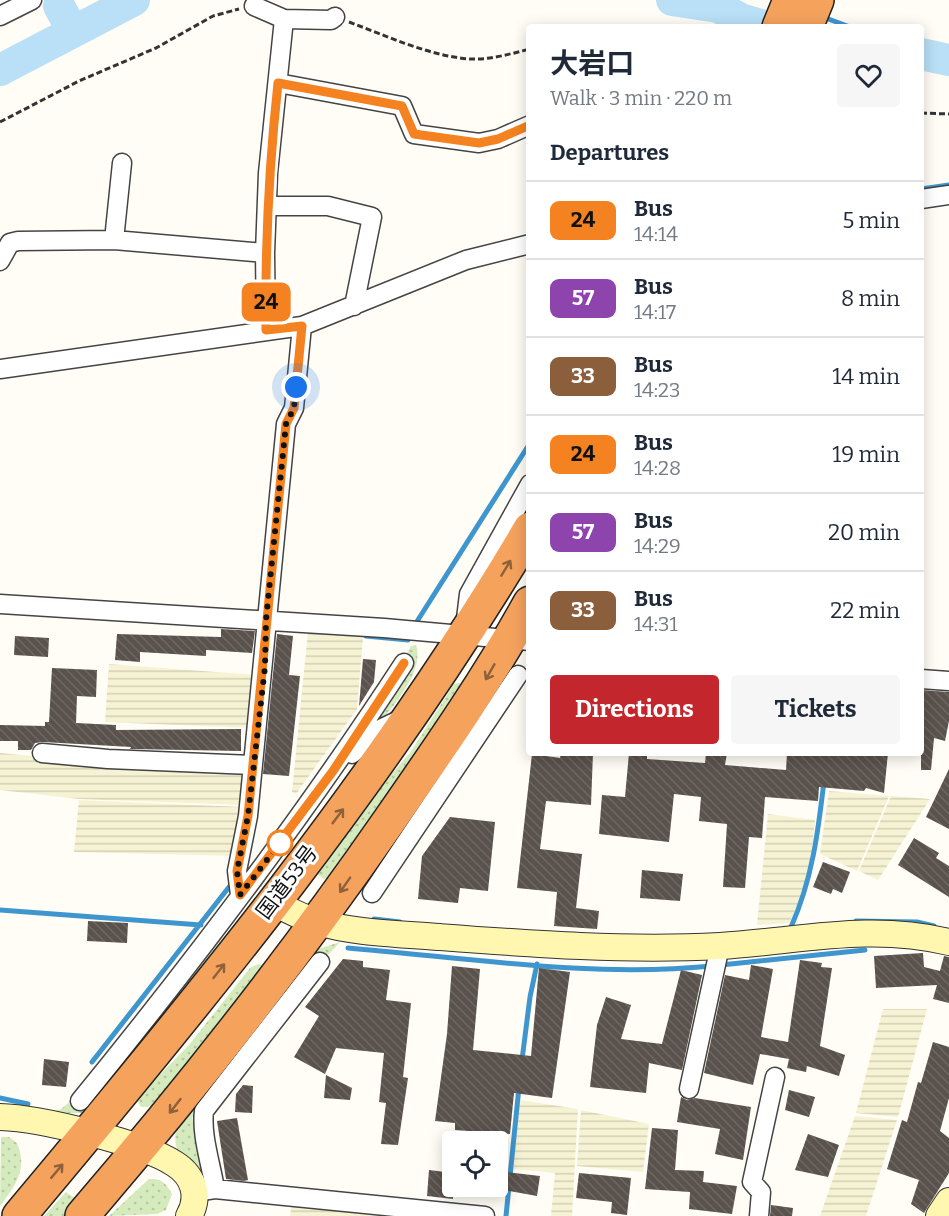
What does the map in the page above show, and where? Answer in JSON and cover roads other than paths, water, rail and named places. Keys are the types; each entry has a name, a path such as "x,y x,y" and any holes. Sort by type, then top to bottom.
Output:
{"highway":[{"path":"780,24 790,0"},
{"path":"807,24 817,0"},
{"name":"国道53号","path":"19,1216 190,1008 416,711 526,535"},
{"path":"83,1215 141,1149 318,923 519,640 526,616"}],"street":[{"path":"0,16 32,0"},
{"path":"255,6 284,19 331,20 335,17"},
{"path":"266,330 267,206 284,19"},
{"path":"278,83 402,106 414,134 479,143 498,139 526,127"},
{"path":"114,240 122,163"},
{"path":"924,198 949,195"},
{"path":"267,206 327,206 372,217 354,306"},
{"path":"0,261 10,243 18,241 114,240 265,253"},
{"path":"0,369 302,326 466,260 526,245"},
{"path":"240,895 237,871 248,816 252,765 265,667 266,620 286,424 294,408 302,326"},
{"path":"463,636 469,594 526,491"},
{"path":"0,604 266,620 519,640"},
{"path":"80,1101 132,1037 333,771 404,663"},
{"path":"372,893 518,675"},
{"path":"924,678 949,681"},
{"path":"462,759 473,702"},
{"path":"333,771 378,730 416,711"},
{"path":"42,753 108,759 252,765"},
{"path":"405,799 441,791"},
{"path":"272,902 318,923 392,933 540,945 639,948 717,960 860,932 947,937"},
{"path":"690,1090 717,960"},
{"path":"200,1204 208,1146 202,1126 204,1110 320,962"},
{"path":"196,1079 254,1048 269,987"},
{"path":"112,1101 132,1037 190,1008"},
{"path":"759,1216 761,1192 752,1182 752,1171 761,1146 775,1077"},
{"path":"0,1117 89,1133 141,1149 176,1164 190,1178 200,1204"},
{"path":"939,1216 949,1201"},
{"path":"200,1204 485,1216"}],"waterway":[{"path":"0,70 134,0"},
{"path":"672,0 718,7 743,20 757,24"},
{"path":"718,7 729,0"},
{"path":"59,6 73,32"},
{"path":"823,17 842,24"},
{"path":"924,55 949,60"},
{"path":"924,189 949,185"},
{"path":"416,623 526,449"},
{"path":"366,636 408,640"},
{"path":"791,927 809,874 824,781"},
{"path":"92,1062 229,887"},
{"path":"0,910 201,925"},
{"path":"374,919 400,922"},
{"path":"856,921 917,922 934,926"},
{"path":"348,948 575,968 621,970 712,966"},
{"path":"721,965 865,950"},
{"path":"522,1060 530,997 537,964"},
{"path":"506,1216 519,1087"},
{"path":"0,1098 28,1104"}]}
